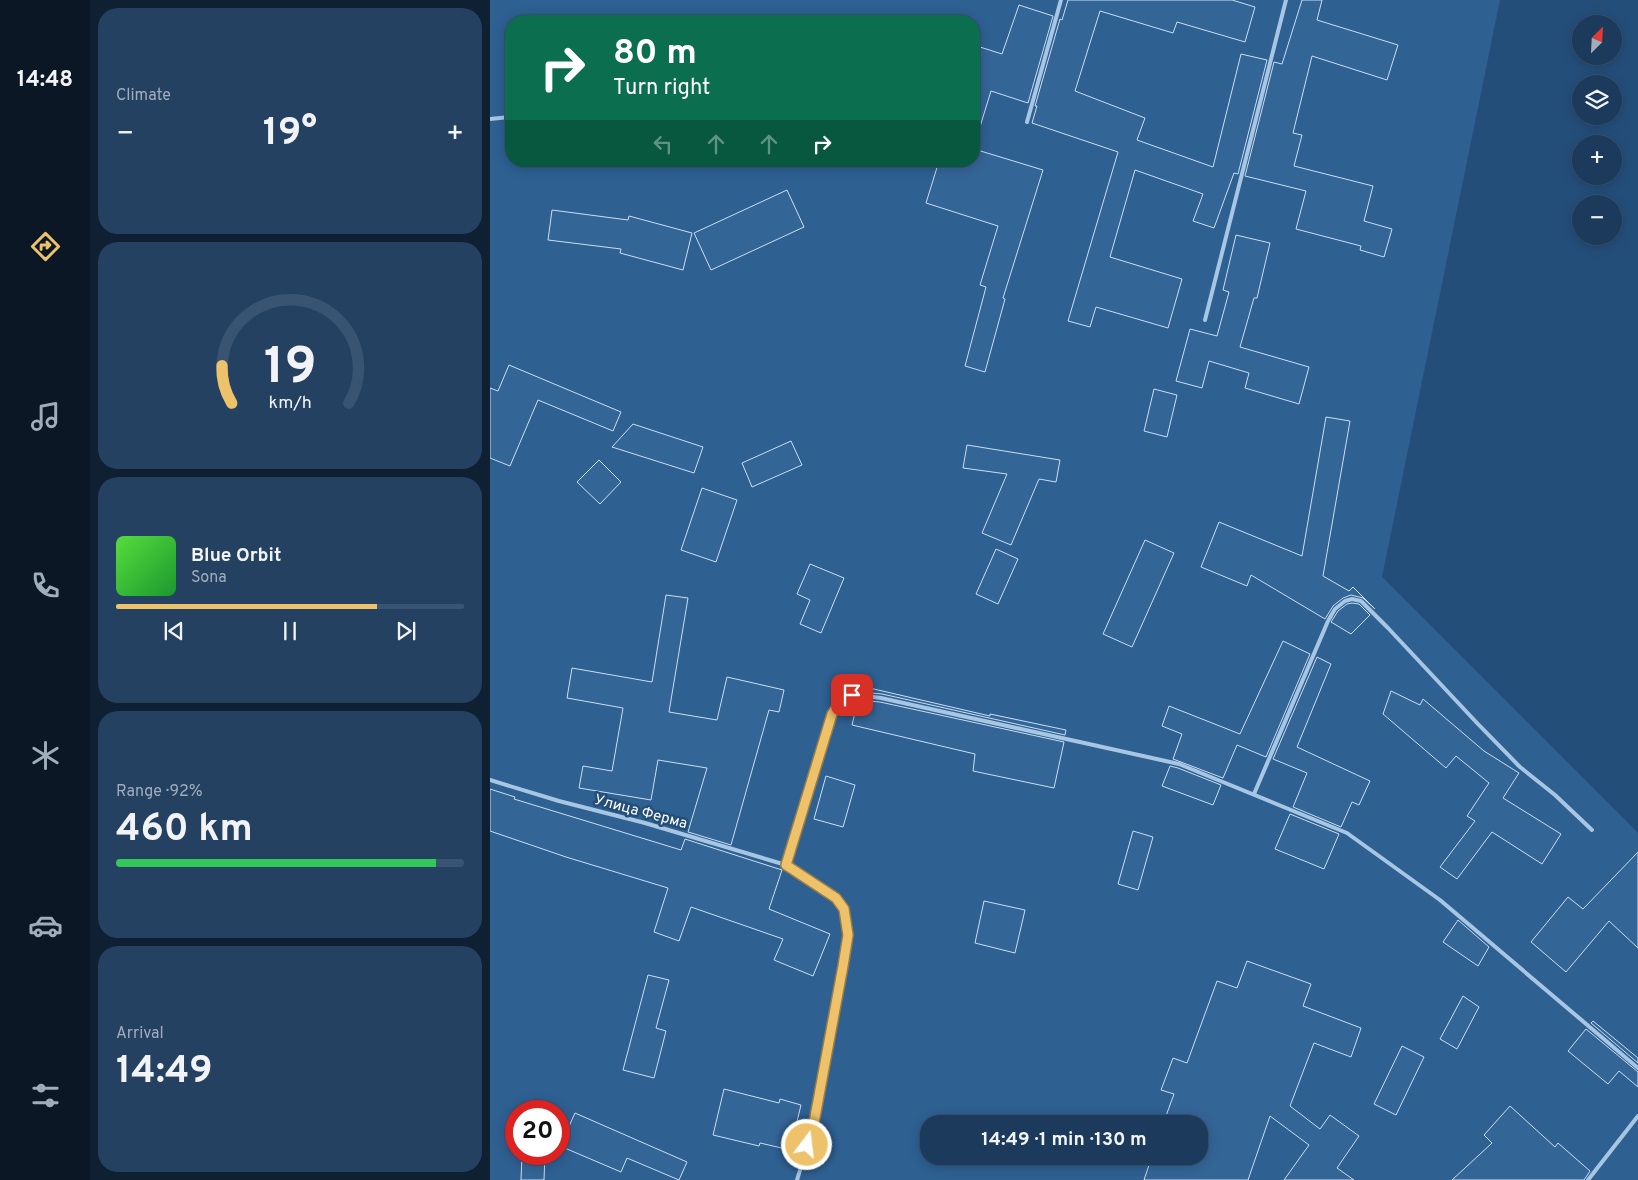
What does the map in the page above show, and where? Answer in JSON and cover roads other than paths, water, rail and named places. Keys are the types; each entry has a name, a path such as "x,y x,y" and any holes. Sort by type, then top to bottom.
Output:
{"lane":[{"path":"1027,122 1061,0"},
{"path":"1205,320 1286,0"},
{"path":"490,119 505,118"},
{"path":"1254,794 1328,621 1335,609 1345,601 1352,599 1361,601 1520,767 1555,795 1592,830"},
{"path":"786,865 832,714 840,702 852,695 881,698 1179,764 1347,832 1440,900 1638,1068"},
{"name":"Улица Ферма","path":"490,780 501,785 645,823 786,865 836,898 844,909 848,935 813,1128 797,1180"},
{"path":"1588,1180 1638,1116"}]}
